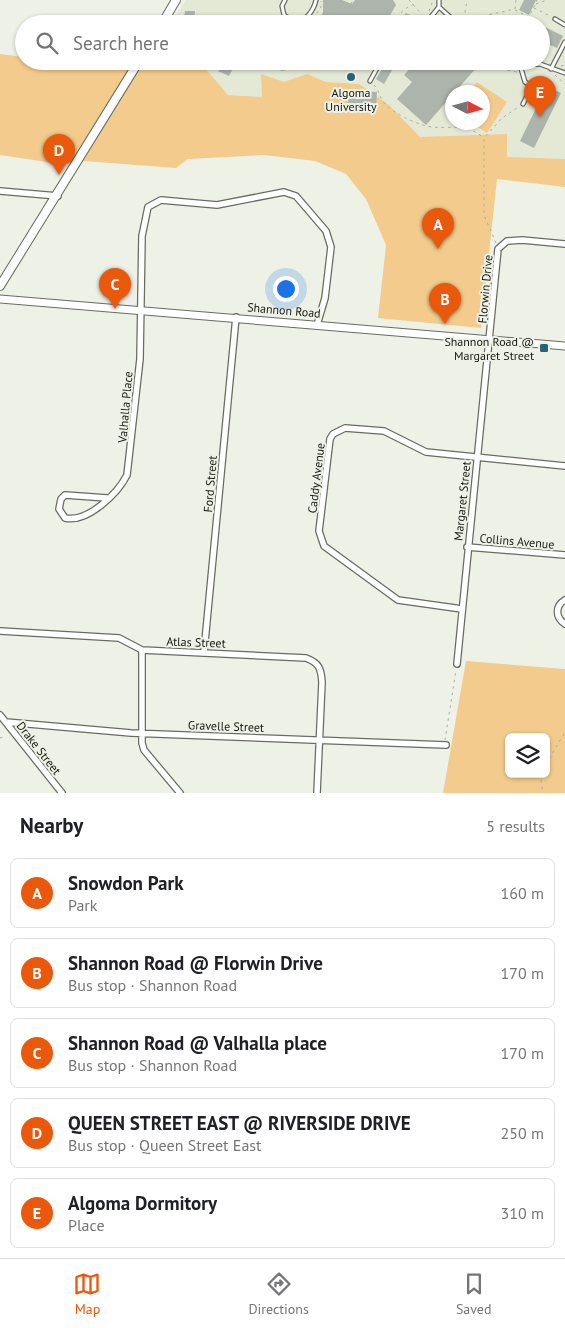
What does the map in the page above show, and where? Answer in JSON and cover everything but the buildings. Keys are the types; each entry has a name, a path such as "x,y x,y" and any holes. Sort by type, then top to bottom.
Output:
{"main road":[{"path":"167,15 176,0"},
{"path":"0,286 58,196 134,70"}],"street":[{"path":"0,191 58,196"},
{"name":"Valhalla Place","path":"107,498 65,494 61,499 60,514 70,519 95,509 107,498 122,484 130,465 140,359 142,236 148,207 161,200 216,205 284,192 296,196 326,231 331,247 325,298 317,325"},
{"name":"Florwin Drive","path":"491,340 498,249 507,241 522,240 565,244"},
{"name":"Shannon Road","path":"0,299 236,317 468,340 565,346"},
{"name":"Ford Street","path":"204,652 236,317"},
{"name":"Margaret Street","path":"457,664 476,458 491,340"},
{"name":"Caddy Avenue","path":"462,609 398,600 324,546 320,530 327,451 333,434 352,428 390,433 426,452 565,466"},
{"name":"Collins Avenue","path":"467,547 565,555"},
{"path":"565,600 560,603 557,611 559,619 565,624"},
{"name":"Atlas Street","path":"0,631 119,638 142,650 306,658 315,662 321,668 322,682 321,738 317,793"},
{"path":"142,650 142,733 144,750 180,793"},
{"name":"Drake Street","path":"0,715 62,793"},
{"name":"Gravelle Street","path":"6,722 142,733 321,738 444,745"}],"lane":[{"path":"284,15 282,6 286,0"},
{"path":"308,15 316,0"},
{"path":"432,15 439,7 439,0"},
{"path":"439,7 448,15"},
{"path":"555,19 565,25"},
{"path":"565,42 551,69 565,73"},
{"path":"370,81 376,70"},
{"path":"522,72 525,82 532,86 522,104"}],"path":[{"path":"351,4 354,0"},
{"path":"409,0 422,15"},
{"path":"425,15 433,0"},
{"path":"465,15 467,0"},
{"path":"515,9 516,0"},
{"path":"530,15 537,0"},
{"path":"535,4 547,0"},
{"path":"400,15 403,10 414,4"},
{"path":"534,8 547,15"},
{"path":"487,15 515,9 526,15"},
{"path":"550,16 555,19"},
{"path":"505,70 522,72"},
{"path":"549,73 565,84"},
{"path":"370,81 378,90 381,99 400,115 422,126 474,129 484,138"},
{"path":"498,249 484,215 484,138 502,118 522,104"},
{"path":"444,745 448,732 457,664"},
{"path":"550,757 565,732"},
{"path":"0,738 6,736"},
{"path":"542,778 543,793"}],"shaded area":[{"name":"Algoma University","path":"186,0 565,0 565,174 270,147 160,70 550,70 550,15 177,15"},
{"path":"0,54 15,56 15,70 207,70 228,95 262,97 261,74 284,82 307,74 326,82 359,84 389,105 420,137 507,134 507,157 565,159 565,187 497,179 481,328 378,318 386,245 366,199 346,174 315,161 264,155 188,159 176,168 84,161 60,164 0,155"},
{"path":"490,91 507,102 490,128"},
{"path":"466,661 565,669 565,793 443,793"}],"place":[{"name":"Algoma University","path":"351,77"},
{"name":"Algoma Dormitory","path":"540,117"},
{"name":"QUEEN STREET EAST @ RIVERSIDE DRIVE","path":"59,175"},
{"name":"Snowdon Park","path":"438,249"},
{"name":"Shannon Road @ Valhalla place","path":"115,309"},
{"name":"Shannon Road @ Florwin Drive","path":"445,324"},
{"name":"Shannon Road @ Margaret Street","path":"544,348"}]}
